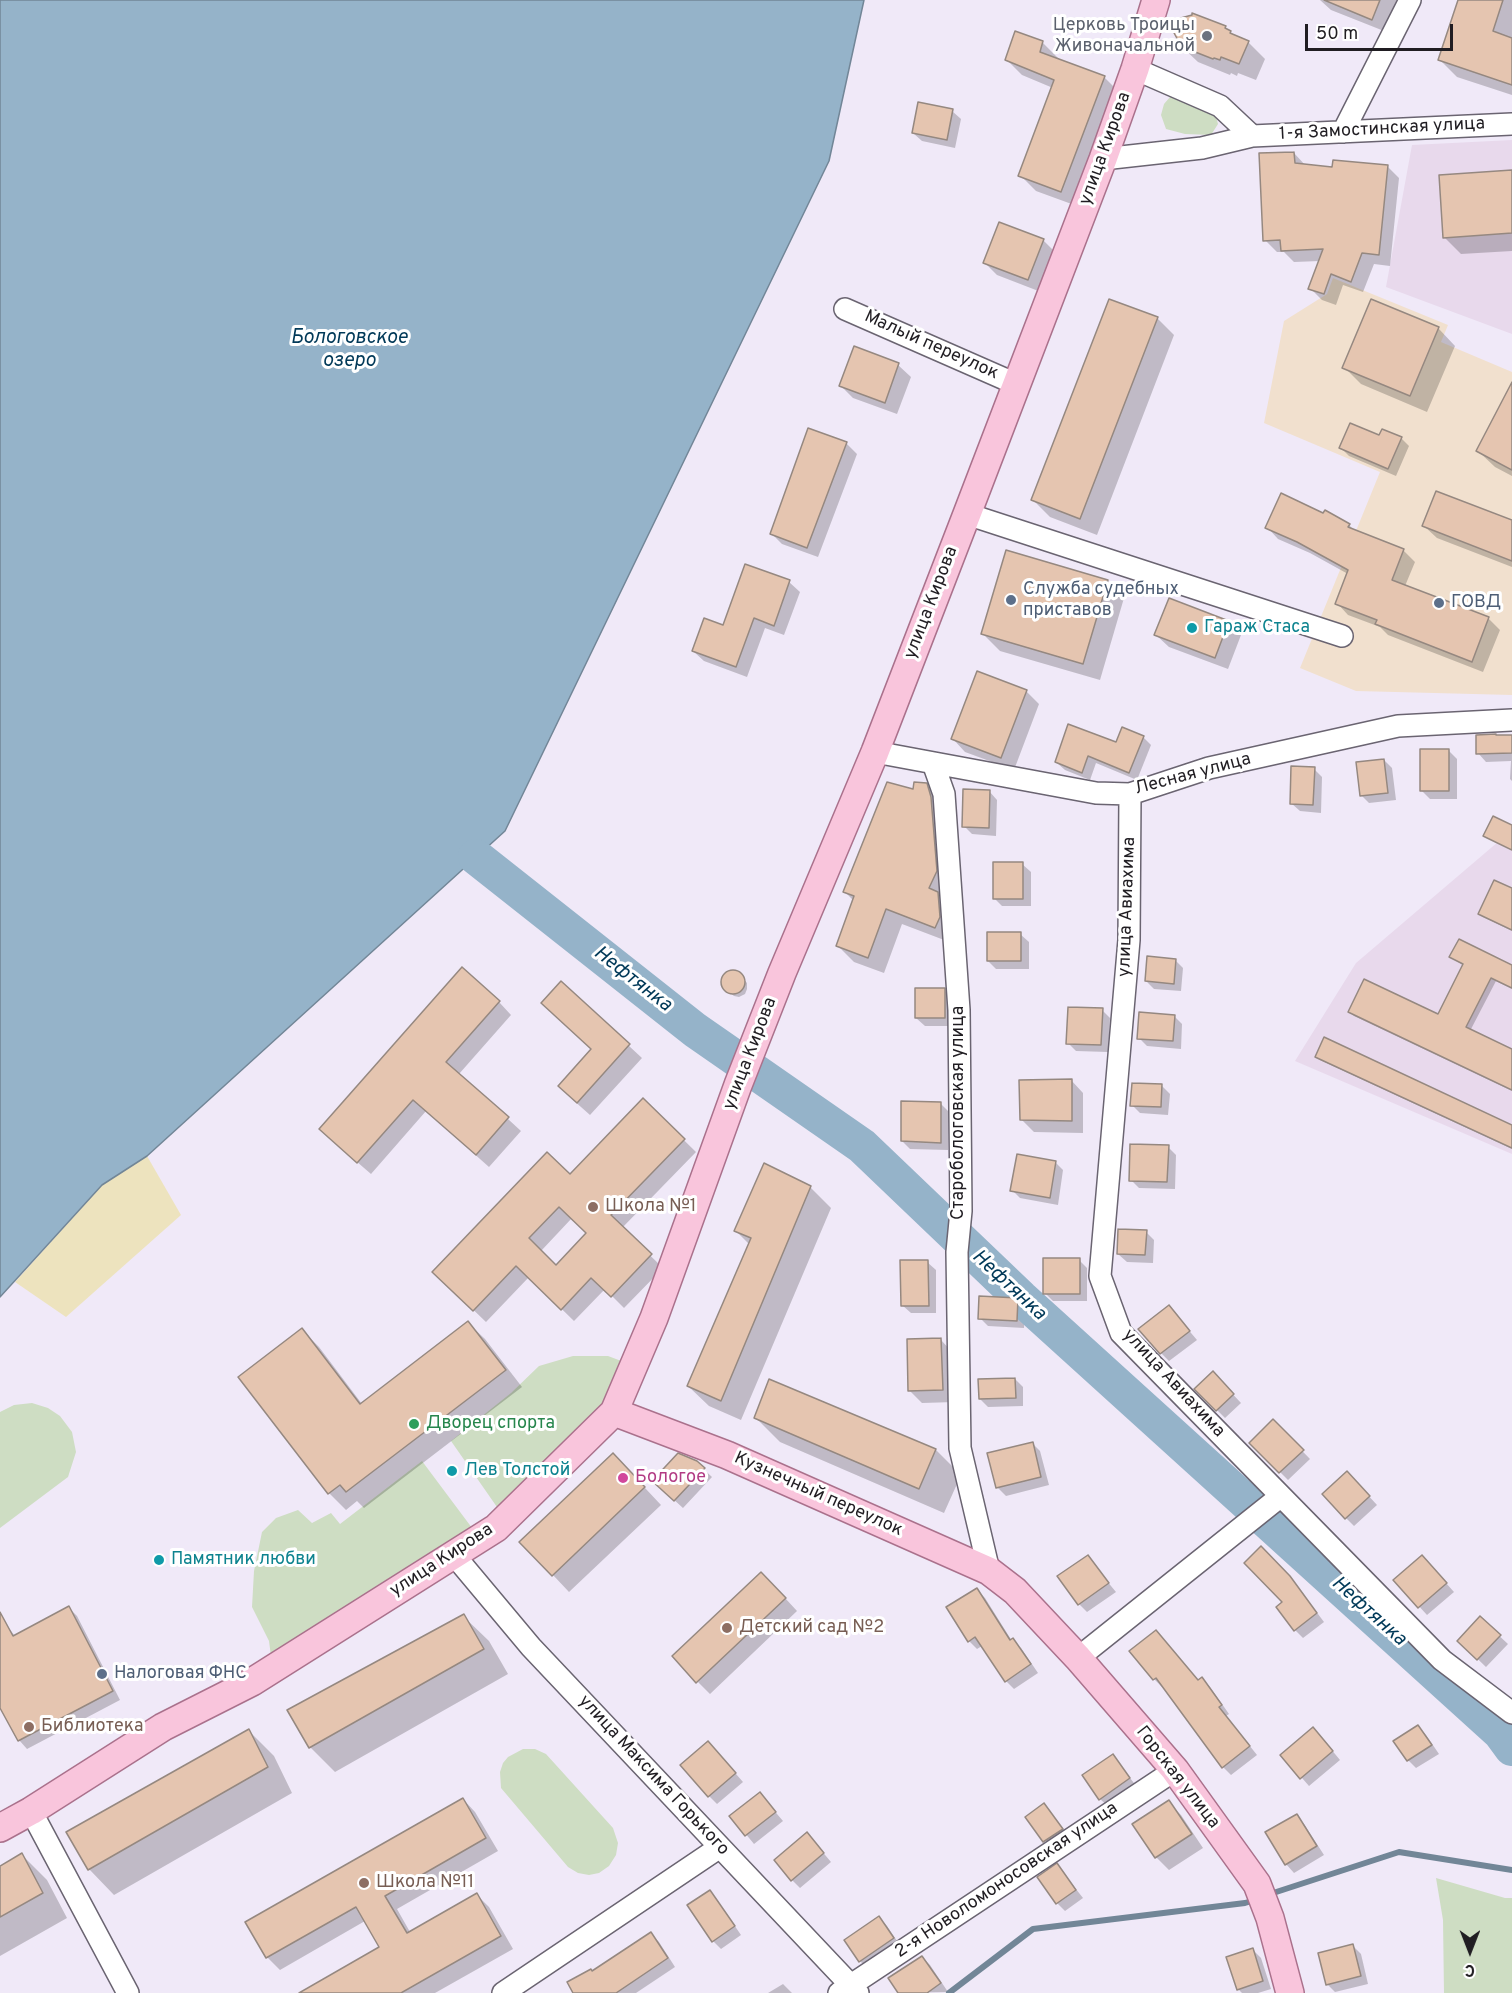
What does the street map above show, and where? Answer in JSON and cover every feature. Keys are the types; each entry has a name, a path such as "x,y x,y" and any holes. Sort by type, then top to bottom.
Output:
{"main road":[{"name":"улица Кирова","path":"0,1828 32,1811 163,1727 252,1682 496,1528 614,1412 654,1318 738,1085 875,752 967,514 1103,159 1135,69 1156,0"},
{"name":"Кузнечный переулок","path":"614,1412 727,1455 989,1571 1015,1592"},
{"name":"Горская улица","path":"1015,1592 1078,1658 1174,1770 1257,1884 1270,1918 1290,1993"}],"street":[{"path":"1343,132 1410,0"},
{"path":"1135,69 1220,106 1252,136"},
{"name":"1-я Замостинская улица","path":"1103,159 1202,148 1252,136 1512,124"},
{"name":"Малый переулок","path":"845,309 1016,384"},
{"path":"967,514 1342,636"},
{"name":"Лесная улица","path":"875,752 1096,793 1131,794 1209,768 1398,726 1512,720"},
{"name":"Старобологовская улица","path":"933,763 944,794 959,1010 961,1211 957,1252 960,1448 989,1571"},
{"name":"улица Авиахима","path":"1131,794 1129,940 1100,1276 1121,1334 1442,1660 1512,1713"},
{"path":"1078,1658 1281,1496"},
{"name":"улица Максима Горького","path":"454,1555 531,1647 720,1847 849,1990"},
{"name":"2-я Новоломоносовская улица","path":"849,1990 1174,1770"},
{"path":"32,1811 128,1993"},
{"path":"503,1993 720,1847"}],"shaded area":[{"path":"1512,140 1512,334 1386,287 1412,145"},
{"path":"1333,278 1448,325 1441,342 1512,372 1512,695 1356,691 1300,668 1380,472 1264,423 1284,321 1327,294"},
{"path":"1512,830 1512,1154 1295,1061 1356,963"}],"green space":[{"path":"1170,97 1185,97 1215,113 1218,124 1211,135 1185,134 1166,129 1161,115 1164,104"},
{"path":"573,1356 608,1356 624,1362 608,1397 586,1432 506,1520 451,1441 511,1393 539,1366"},
{"path":"32,1403 48,1408 60,1416 72,1432 76,1452 68,1477 0,1528 0,1412 14,1405"},
{"path":"422,1461 481,1540 272,1664 269,1641 252,1607 254,1571 262,1532 276,1518 298,1510 312,1523 331,1513 340,1524"},
{"path":"523,1749 535,1749 546,1754 613,1828 618,1843 616,1855 609,1866 599,1873 589,1875 578,1873 568,1867 501,1788 500,1772 503,1763 508,1757"},
{"path":"1436,1878 1512,1898 1512,1993 1444,1993 1443,1920"}],"sand":[{"path":"147,1156 181,1215 66,1317 15,1282 102,1185"}],"water":[{"name":"Бологовское озеро","path":"0,0 864,0 829,161 505,831 147,1156 102,1185 0,1297"}],"building":[{"path":"1324,0 1380,0 1372,20"},
{"path":"1458,0 1503,0 1493,31 1512,38 1512,85 1438,60"},
{"name":"Церковь Троицы Живоначальной","path":"1192,13 1226,26 1225,28 1231,31 1230,33 1249,41 1239,64 1221,57 1220,60 1213,59 1180,46 1173,31 1177,19 1192,15"},
{"path":"1015,31 1043,41 1040,52 1105,76 1061,192 1018,176 1054,80 1005,60"},
{"path":"918,102 953,109 947,140 912,133"},
{"path":"1294,152 1295,163 1332,167 1333,160 1388,165 1379,255 1362,253 1351,282 1331,274 1324,294 1308,289 1323,249 1281,251 1280,240 1263,241 1259,153"},
{"path":"1512,170 1512,233 1443,238 1439,175"},
{"path":"999,222 1044,239 1028,280 983,263"},
{"path":"1109,299 1158,317 1080,519 1031,500"},
{"path":"1371,299 1439,327 1410,396 1342,368"},
{"path":"854,346 899,363 885,403 839,386"},
{"path":"1512,382 1512,470 1476,451"},
{"path":"1350,423 1379,435 1382,429 1402,437 1388,469 1339,448"},
{"path":"808,428 847,442 807,548 770,534"},
{"path":"1436,491 1512,520 1512,561 1422,526"},
{"path":"1281,493 1323,513 1325,510 1350,524 1348,527 1404,549 1392,580 1489,617 1472,662 1375,624 1377,620 1335,604 1348,570 1297,542 1265,528"},
{"path":"1006,550 1108,580 1083,664 981,634"},
{"path":"745,564 790,580 774,626 754,618 736,667 692,651 704,618 723,625"},
{"name":"Гараж Стаса","path":"1169,598 1229,621 1215,658 1154,635"},
{"path":"977,671 1027,690 1001,758 951,739"},
{"path":"1068,724 1116,742 1122,727 1144,736 1129,773 1088,756 1082,773 1055,762"},
{"path":"1476,735 1512,735 1512,753 1476,754"},
{"path":"1420,749 1449,749 1449,791 1420,791"},
{"path":"1384,759 1388,793 1360,796 1356,762"},
{"path":"1291,766 1315,767 1313,805 1290,804"},
{"path":"887,782 913,789 914,782 927,783 931,797 937,871 929,888 938,892 940,917 935,928 886,909 868,958 836,946 854,896 843,892"},
{"path":"963,789 990,790 989,828 962,827"},
{"path":"1493,816 1512,825 1512,850 1483,836"},
{"path":"993,862 1023,862 1023,899 993,899"},
{"path":"1494,880 1512,888 1512,930 1478,914"},
{"path":"987,932 1021,932 1021,961 987,961"},
{"path":"1459,939 1512,965 1512,988 1491,978 1466,1027 1512,1049 1512,1090 1348,1012 1364,979 1438,1014 1463,964 1449,957"},
{"path":"1147,956 1176,959 1174,984 1145,981"},
{"path":"462,967 500,1001 446,1062 509,1117 476,1155 413,1100 357,1163 319,1129"},
{"path":"733,970 741,974 745,982 741,990 733,994 725,990 721,982 725,974"},
{"path":"561,981 630,1044 577,1103 558,1086 591,1049 541,1003"},
{"path":"915,988 945,988 945,1018 915,1018"},
{"path":"1068,1007 1103,1008 1101,1045 1066,1044"},
{"path":"1139,1012 1175,1015 1173,1041 1137,1039"},
{"path":"1324,1037 1512,1125 1512,1148 1315,1057"},
{"path":"1072,1079 1072,1121 1020,1120 1019,1080"},
{"path":"1132,1083 1162,1084 1161,1107 1130,1106"},
{"path":"643,1098 685,1139 611,1215 652,1254 611,1297 591,1278 561,1310 516,1266 473,1311 432,1272 547,1152 570,1174","holes":["559,1207 586,1233 556,1265 529,1238"]},
{"path":"901,1101 941,1102 941,1143 901,1141"},
{"path":"1130,1144 1169,1145 1167,1182 1129,1181"},
{"path":"1017,1154 1056,1161 1050,1198 1010,1191"},
{"path":"764,1163 811,1186 721,1401 687,1386 751,1238 734,1231"},
{"path":"1118,1229 1147,1230 1145,1255 1117,1254"},
{"path":"1043,1258 1080,1258 1080,1294 1043,1294"},
{"path":"900,1260 928,1260 929,1306 901,1306"},
{"path":"979,1296 1018,1298 1017,1321 978,1319"},
{"path":"1169,1305 1190,1331 1160,1354 1138,1329"},
{"path":"468,1321 506,1370 346,1492 340,1485 328,1494 238,1377 302,1328 360,1404"},
{"path":"941,1338 943,1390 908,1391 907,1339"},
{"path":"1213,1371 1234,1394 1216,1411 1194,1389"},
{"path":"1015,1378 1016,1398 979,1399 978,1379"},
{"path":"769,1379 936,1449 919,1489 754,1418"},
{"path":"1273,1419 1304,1450 1279,1473 1249,1443"},
{"path":"1033,1442 1041,1477 996,1488 987,1453"},
{"path":"613,1453 645,1487 552,1576 519,1542"},
{"path":"678,1453 697,1461 705,1468 674,1501 652,1481"},
{"path":"1347,1471 1370,1496 1345,1519 1322,1494"},
{"path":"1261,1546 1290,1576 1317,1613 1294,1631 1276,1607 1282,1602 1244,1563"},
{"path":"1088,1555 1109,1583 1078,1605 1057,1576"},
{"path":"1422,1555 1447,1583 1418,1608 1393,1580"},
{"path":"761,1572 786,1598 696,1683 672,1656"},
{"path":"977,1588 1010,1640 1013,1638 1031,1664 1005,1682 975,1637 968,1642 946,1607"},
{"path":"69,1606 113,1691 18,1741 0,1708 0,1612 13,1636"},
{"path":"464,1614 484,1649 309,1748 287,1710"},
{"path":"1480,1616 1501,1635 1477,1660 1457,1641"},
{"path":"1156,1630 1198,1680 1202,1677 1222,1705 1219,1707 1250,1746 1222,1768 1156,1678 1153,1680 1129,1651"},
{"path":"1418,1725 1432,1745 1407,1761 1393,1741"},
{"path":"1313,1727 1333,1751 1300,1779 1280,1755"},
{"path":"249,1729 268,1767 88,1870 66,1832"},
{"path":"708,1741 736,1773 708,1797 680,1765"},
{"path":"1113,1754 1130,1778 1099,1800 1082,1775"},
{"path":"760,1792 776,1812 745,1836 729,1816"},
{"path":"463,1798 486,1838 385,1896 407,1933 477,1893 501,1936 401,1993 299,1993 379,1947 356,1907 266,1958 245,1922"},
{"path":"1169,1800 1192,1834 1155,1858 1132,1824"},
{"path":"1044,1803 1063,1829 1043,1842 1025,1817"},
{"path":"1297,1814 1317,1846 1285,1865 1265,1832"},
{"path":"807,1832 824,1853 791,1881 774,1860"},
{"path":"22,1853 43,1893 0,1917 0,1866"},
{"path":"1057,1863 1076,1890 1056,1904 1037,1877"},
{"path":"710,1890 735,1926 712,1942 687,1905"},
{"path":"879,1916 894,1938 859,1962 844,1940"},
{"path":"651,1932 668,1958 616,1993 573,1993 567,1982 591,1969 592,1971"},
{"path":"1353,1944 1361,1976 1326,1985 1318,1953"},
{"path":"1253,1948 1263,1981 1237,1990 1226,1957"},
{"path":"922,1956 941,1983 927,1993 898,1993 888,1978"}],"waterway":[{"name":"Нефтянка","path":"476,857 695,1030 862,1146 1021,1298 1501,1733 1512,1748"},
{"path":"1267,1895 1399,1852 1512,1870"},
{"path":"949,1993 1033,1929 1255,1900"}],"place":[{"name":"Церковь Троицы Живоначальной","path":"1207,36"},
{"name":"Служба судебных приставов","path":"1011,600"},
{"name":"ГОВД","path":"1439,603"},
{"name":"Гараж Стаса","path":"1192,628"},
{"name":"Школа №1","path":"593,1207"},
{"name":"Дворец спорта","path":"414,1424"},
{"name":"Лев Толстой","path":"452,1471"},
{"name":"Бологое","path":"623,1478"},
{"name":"Памятник любви","path":"159,1560"},
{"name":"Детский сад №2","path":"727,1628"},
{"name":"Налоговая ФНС","path":"102,1674"},
{"name":"Библиотека","path":"29,1727"},
{"name":"Школа №11","path":"364,1883"}]}
